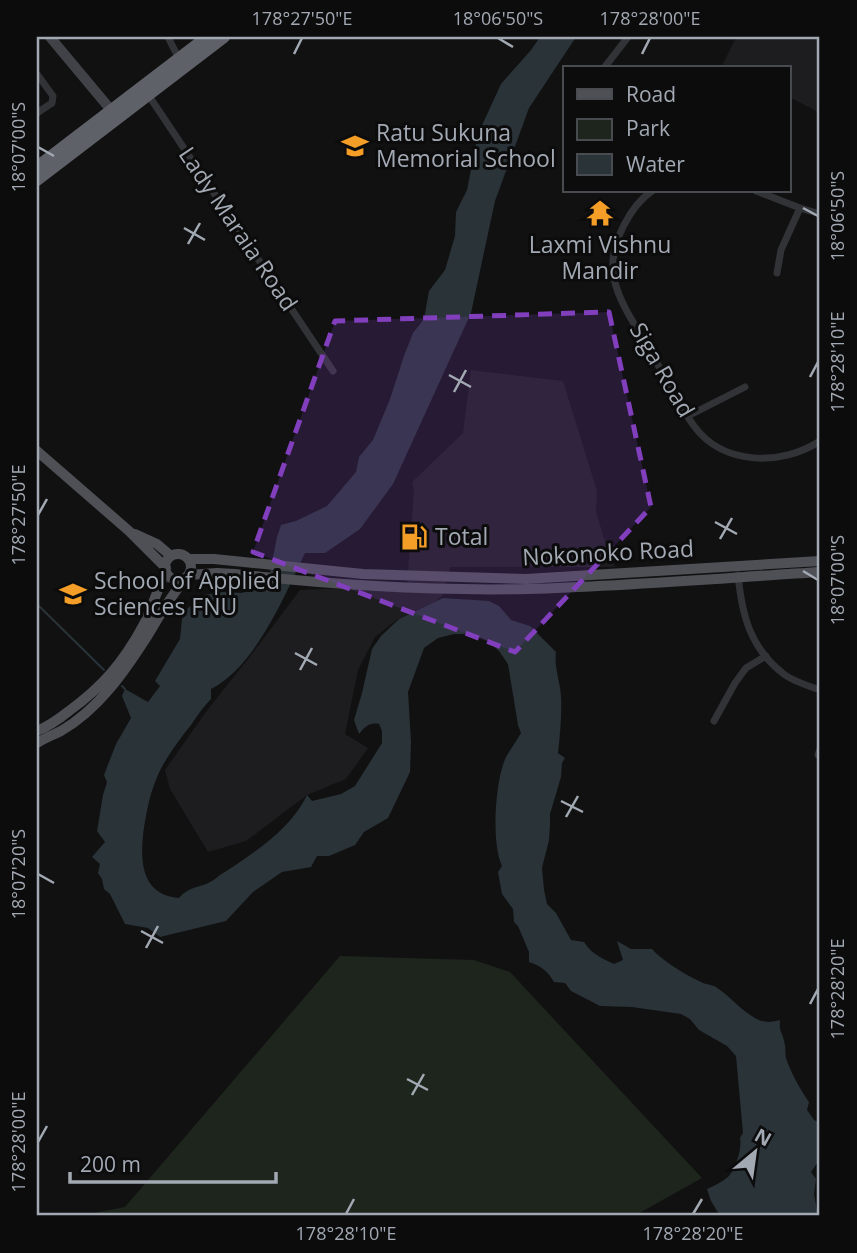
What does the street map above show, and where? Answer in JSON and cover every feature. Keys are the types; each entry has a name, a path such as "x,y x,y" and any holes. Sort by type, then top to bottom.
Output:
{"highway":[{"path":"145,91 207,37"},
{"path":"37,180 145,91 224,37"},
{"path":"37,167 115,114"}],"main road":[{"path":"50,37 115,114"},
{"path":"37,451 130,531 169,575 175,579 183,579 188,575"},
{"path":"130,531 157,544 171,556"},
{"path":"37,731 47,727 103,684 143,626 166,570 167,561 178,554 188,559 191,567 188,575 128,666 108,691 62,730 37,743"},
{"name":"Nokonoko Road","path":"188,559 214,559 261,571"},
{"name":"Nokonoko Road","path":"738,572 820,561"},
{"name":"Nokonoko Road","path":"188,575 261,571 363,574 491,583 526,579 820,572"}],"street":[{"path":"168,37 179,59"},
{"path":"606,66 628,37"},
{"path":"37,74 53,96 52,103 37,113"},
{"name":"Lady Maraia Road","path":"145,91 334,371"},
{"name":"Siga Road","path":"651,192 627,219 615,249 613,272 621,297 694,427 706,439 729,452 758,459 787,456 820,441"},
{"path":"760,192 820,214"},
{"path":"777,273 781,250 800,208"},
{"path":"688,416 745,387"},
{"path":"738,572 740,599 747,626 755,641 787,676 820,690"},
{"path":"714,721 746,668 766,656"}],"highlighted area":[{"path":"609,312 651,507 515,652 253,552 335,321"}],"shaded area":[{"path":"736,37 820,37 820,113 790,98 790,66 723,64"},
{"path":"471,370 563,381 597,491 596,512 615,567 450,567 443,595 435,602 398,619 375,637 358,670 345,734 368,748 346,779 307,795 246,841 208,852 170,789 165,770 208,709 300,590 407,585 414,491 412,482 463,433"}],"green space":[{"path":"340,956 474,960 510,972 702,1178 634,1216 78,1216 125,1207"}],"water":[{"path":"540,37 576,37 529,108 495,201 471,313 393,484 360,529 325,553 305,553 278,609 255,647 227,679 211,689 211,699 170,754 154,785 142,842 144,868 154,888 165,895 179,898 191,889 214,880 271,839 292,819 307,795 312,801 341,794 355,786 382,743 379,724 370,724 359,734 354,720 372,649 381,636 399,619 443,598 489,601 499,606 511,620 530,626 556,652 561,703 558,753 565,758 550,814 549,840 542,868 547,904 556,913 571,940 584,942 605,960 614,964 623,960 617,941 631,949 652,949 681,971 716,987 753,1017 764,1022 780,1020 786,1058 809,1102 807,1110 814,1120 820,1123 820,1159 811,1172 816,1179 814,1194 818,1216 720,1216 711,1201 707,1189 723,1181 731,1173 738,1158 743,1133 736,1056 727,1046 699,1030 690,1019 681,1014 632,1007 600,1006 571,991 565,983 554,982 544,969 529,962 529,952 514,922 513,909 502,894 498,872 502,866 496,842 499,780 506,757 521,733 508,664 499,651 486,640 472,634 454,634 438,638 424,648 408,692 410,772 388,818 364,832 355,845 329,856 317,856 311,867 282,872 253,892 226,921 160,937 148,928 125,924 110,894 104,889 98,873 100,864 92,857 105,842 97,831 107,782 104,775 116,744 131,718 122,696 125,689 148,702 160,686 155,681 180,639 182,619 188,608 204,595 258,589 269,577 281,525 327,506 356,472 359,457 373,440 390,399 413,333 424,319 429,291 445,270 455,236 456,212 467,190 478,134 501,84"}],"waterway":[{"path":"37,604 104,670"},
{"path":"122,686 125,689"}],"place":[{"name":"Ratu Sukuna Memorial School","path":"355,146"},
{"name":"Laxmi Vishnu Mandir","path":"600,213"},
{"name":"Total","path":"414,537"},
{"name":"School of Applied Sciences FNU","path":"73,594"}]}
